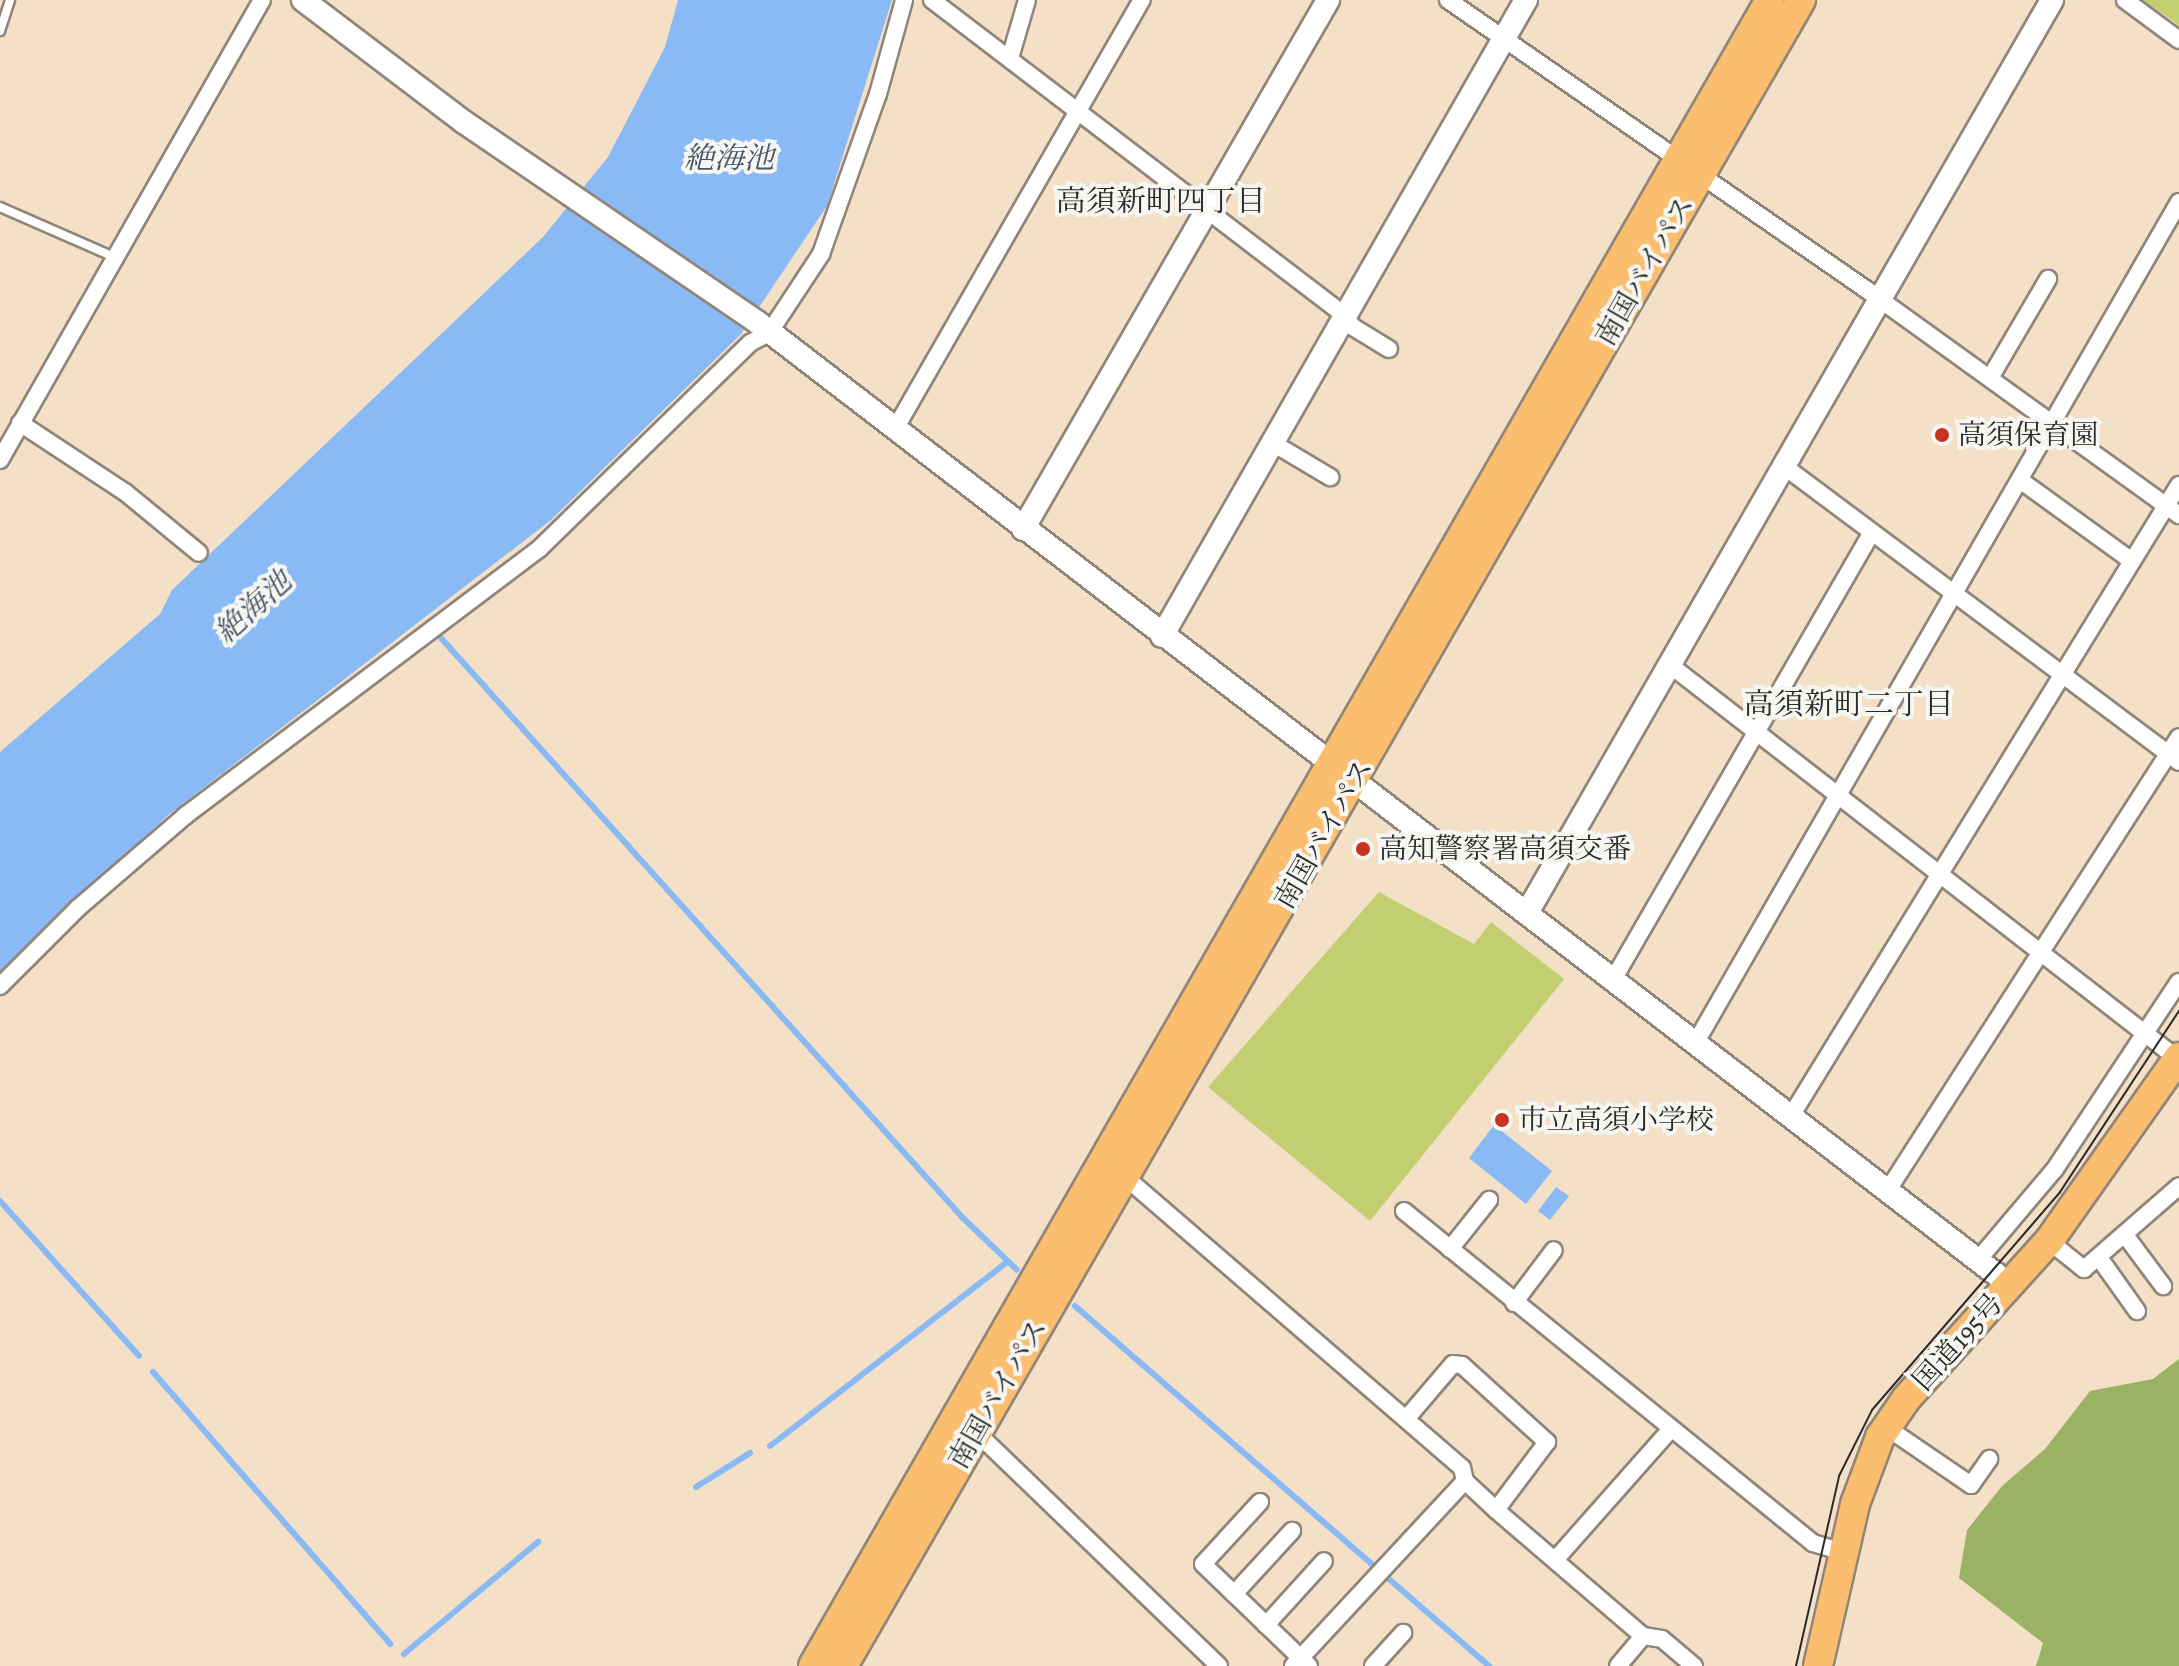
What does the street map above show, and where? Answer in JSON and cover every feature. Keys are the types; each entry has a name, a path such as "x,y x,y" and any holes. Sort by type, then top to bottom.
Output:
{"highway":[{"name":"南国バイパス","path":"843,1666 1354,781 1688,168 1770,0"},
{"name":"南国バイパス","path":"813,1666 1331,763 1688,168 1801,0"},
{"name":"国道195号","path":"1818,1666 1863,1476 1886,1427 2049,1241 2178,1058"}],"street":[{"path":"0,460 262,0"},
{"path":"303,0 568,195 763,327 1162,636 1528,911 2010,1285"},
{"path":"0,986 78,908 186,815 539,549 750,343 821,254 878,94 904,0"},
{"path":"932,0 1343,314 1353,327 1389,349"},
{"path":"1010,58 1027,0"},
{"path":"895,429 1142,0"},
{"path":"1023,529 1328,0"},
{"path":"1448,0 1990,378 2173,510"},
{"path":"1162,636 1343,314 1526,0"},
{"path":"1528,911 2052,0"},
{"path":"2125,0 2179,40"},
{"path":"1696,1042 2179,202"},
{"path":"1990,378 2048,279"},
{"path":"20,423 94,470 199,553"},
{"path":"1271,442 1330,477"},
{"path":"1785,467 2174,758"},
{"path":"2020,480 2132,561"},
{"path":"1791,1116 2132,561 2173,510 2179,485"},
{"path":"1614,978 1872,532"},
{"path":"1670,665 2178,1058"},
{"path":"1888,1190 2040,953 2174,758 2179,737"},
{"path":"1978,1260 2055,1169 2179,982"},
{"path":"1124,1176 1462,1468 1465,1481 1496,1510 1643,1636 1662,1639 1694,1666"},
{"path":"2049,1241 2084,1269 2100,1259 2178,1188"},
{"path":"1450,1249 1489,1200"},
{"path":"1404,1211 1813,1543 1843,1552"},
{"path":"2125,1235 2163,1286"},
{"path":"1514,1303 1554,1250"},
{"path":"2100,1259 2137,1311"},
{"path":"1406,1419 1453,1364 1462,1365 1547,1442 1496,1510"},
{"path":"1886,1427 1971,1485 1989,1459"},
{"path":"1555,1560 1671,1429"},
{"path":"976,1432 1219,1666"},
{"path":"1260,1502 1203,1564 1301,1663 1465,1481"},
{"path":"1234,1594 1292,1531"},
{"path":"1266,1625 1324,1561"},
{"path":"1373,1666 1403,1633"},
{"path":"1618,1666 1643,1636"}],"lane":[{"path":"0,31 10,0"},
{"path":"0,207 114,257"}],"green space":[{"path":"2143,0 2179,0 2179,25"},
{"path":"1379,892 1474,944 1491,922 1564,979 1370,1221 1208,1087"},
{"path":"2179,1359 2179,1666 2036,1666 2043,1643 1959,1578 1967,1530 2002,1486 2045,1449 2090,1391 2153,1379"}],"water":[{"name":"絶海池","path":"678,0 892,0 827,206 741,334 551,520 167,816 0,973 0,752 160,614 172,590 543,237 608,157 665,47"},
{"path":"1494,1125 1552,1171 1526,1204 1469,1158"},
{"path":"1556,1187 1569,1196 1550,1220 1538,1211"}],"waterway":[{"path":"441,638 962,1217 1017,1270"},
{"path":"0,1201 139,1356"},
{"path":"770,1446 1006,1263"},
{"path":"1075,1306 1489,1666"},
{"path":"153,1372 390,1644"},
{"path":"696,1487 750,1453"},
{"path":"404,1654 538,1542"}],"tram line":[{"path":"1796,1666 1839,1476 1872,1410 2060,1192 2179,1011"}],"place":[{"name":"高須保育園","path":"1942,435"},
{"name":"高知警察署高須交番","path":"1363,849"},
{"name":"市立高須小学校","path":"1502,1120"}],"district":[{"name":"高須新町四丁目","path":"1161,201"},
{"name":"高須新町二丁目","path":"1849,704"}]}
